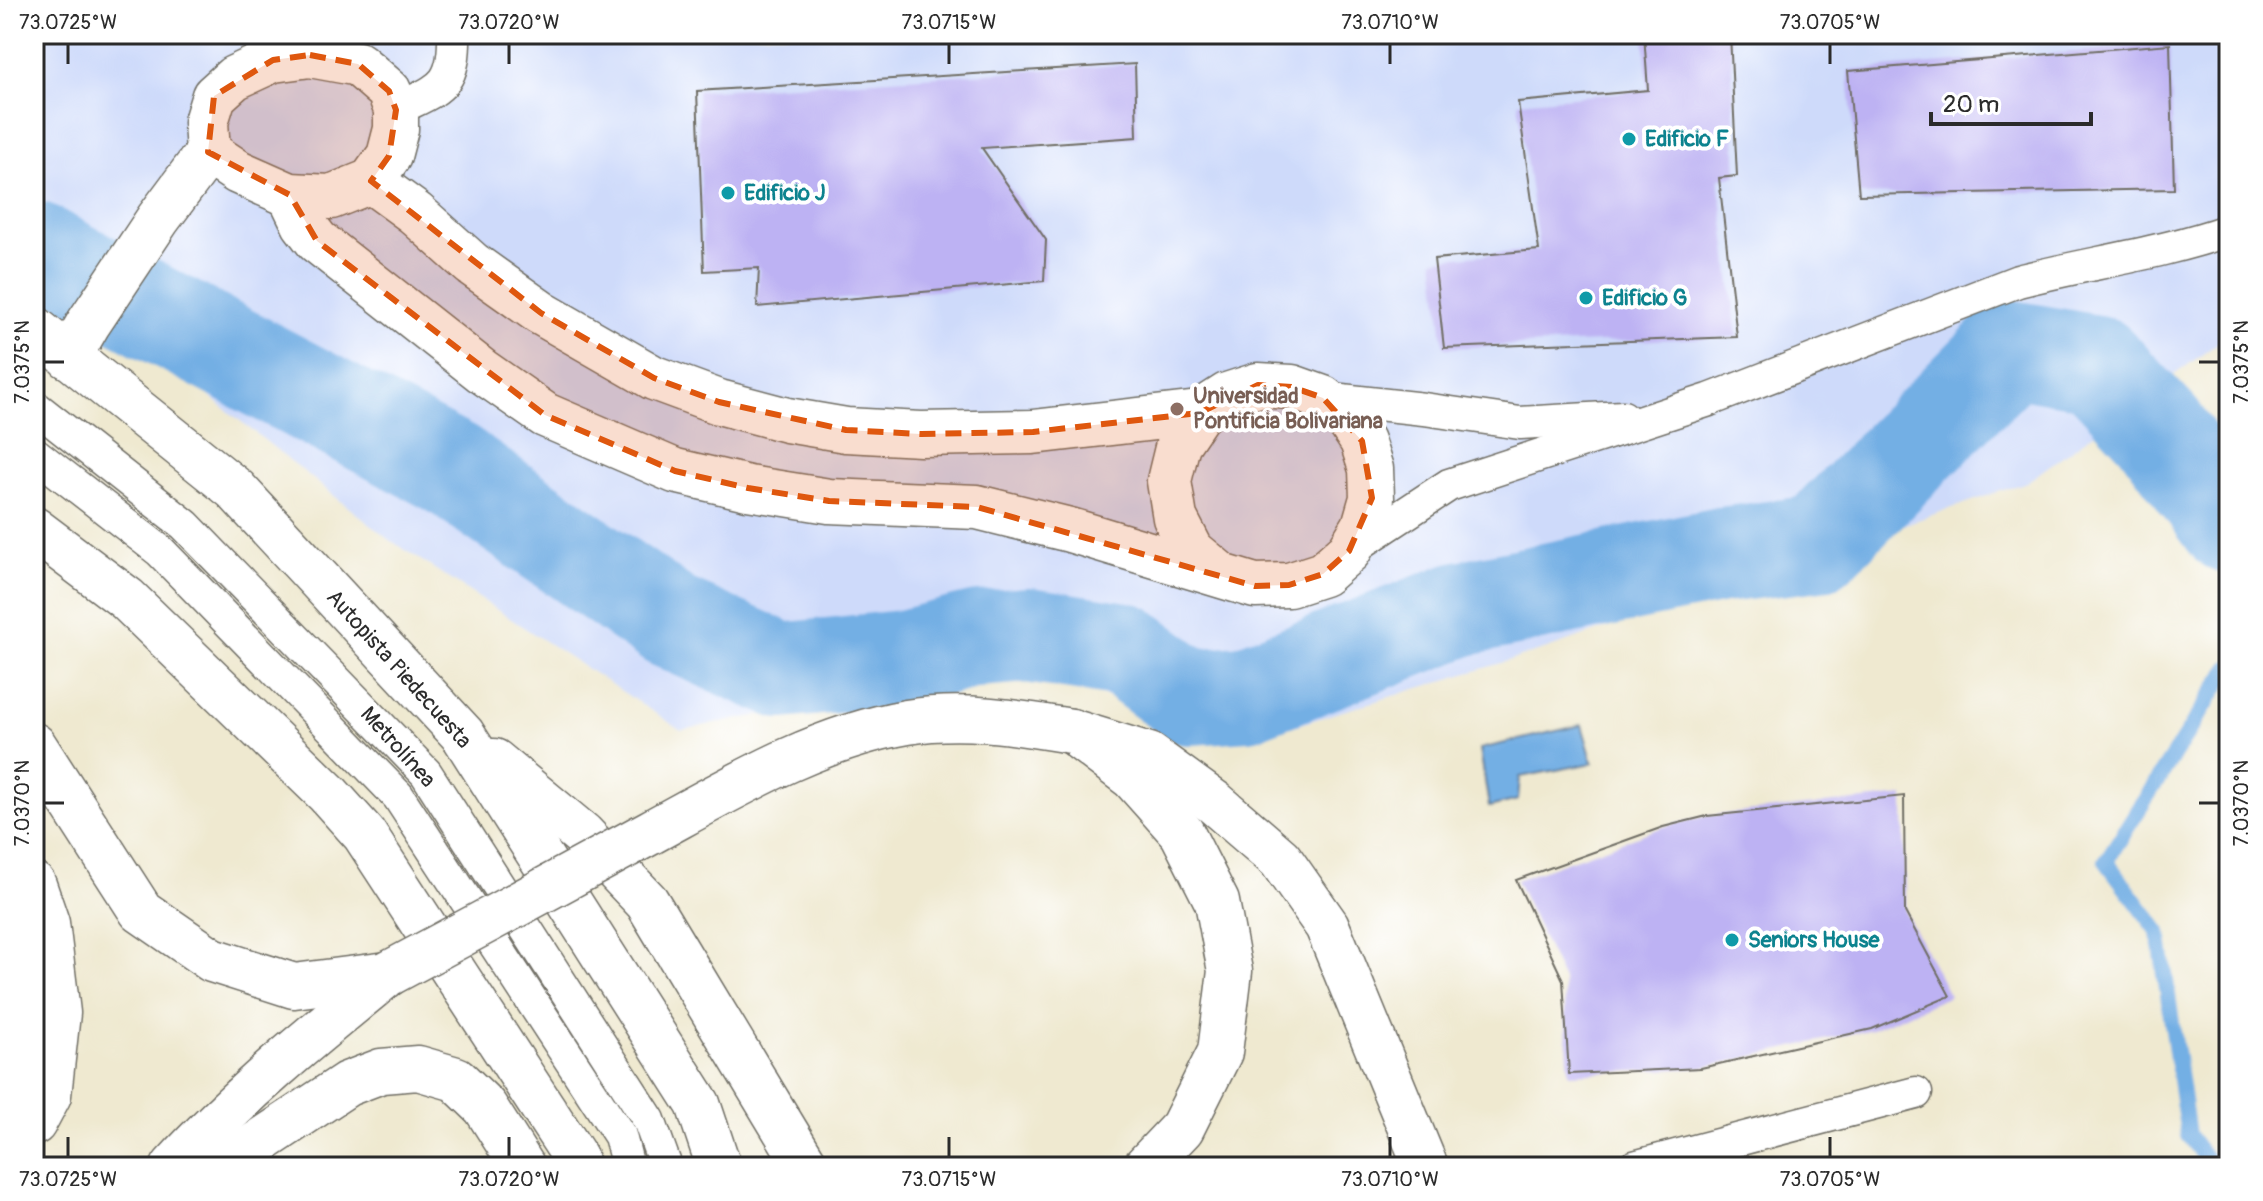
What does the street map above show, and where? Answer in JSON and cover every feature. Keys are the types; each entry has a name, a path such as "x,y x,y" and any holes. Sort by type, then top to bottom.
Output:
{"main road":[{"path":"69,357 158,219 208,152 206,122 214,96 234,78 273,60 353,49 389,91 396,110 396,129 389,156 371,181 331,197 290,195 238,172 208,152"},
{"path":"371,181 415,213 472,264 541,313 654,378 719,402 787,420 846,430 921,434 1033,432 1199,413"},
{"path":"290,195 304,224 317,241 482,371 545,415 675,471 748,488 829,501 977,507 1070,530 1255,586 1289,585 1323,574 1349,551 1364,526 1372,498 1371,469 1362,441 1346,417 1323,398 1292,387 1258,385 1227,395 1199,413 1178,444 1169,481 1175,518 1192,551 1221,575"},
{"name":"Autopista Piedecuesta","path":"34,328 235,489 463,735 698,1104 719,1167"},
{"path":"34,529 127,599 328,794 364,834 575,1157 578,1167"},
{"path":"173,1167 205,1132 289,1055 388,974 783,763 843,738 909,722 990,718 1071,731 1149,755 1215,803 1280,859 1327,926 1426,1167"},
{"path":"1071,731 1133,778 1182,833 1217,902 1230,971 1220,1052 1182,1128 1145,1167"},
{"path":"463,735 582,834 647,902 807,1167"},
{"path":"34,745 141,911 212,960 294,986 388,974"},
{"path":"34,885 47,923 58,1013 49,1095 34,1123"},
{"path":"222,1167 347,1084 381,1071 418,1068 456,1079 485,1107 523,1167"}],"lane":[{"path":"396,110 441,88 454,59 454,34"},
{"path":"1349,551 1449,485 1678,411 2018,281 2071,267 2188,244 2229,230"},
{"path":"1323,398 1520,423 1678,411"},
{"name":"Metrolínea","path":"34,406 185,525 426,773 649,1120 666,1167"},
{"name":"Metrolínea","path":"34,453 160,551 398,796 620,1136 628,1167"},
{"path":"1634,1167 1916,1093"}],"highlighted area":[{"path":"310,55 358,64 389,91 396,110 389,156 371,181 541,313 654,378 719,402 846,430 921,434 1033,432 1199,413 1258,385 1292,387 1323,398 1362,441 1372,498 1349,551 1323,574 1289,585 1255,586 977,507 829,501 748,488 675,471 545,415 317,241 290,195 208,152 214,96 273,60"}],"shaded area":[{"name":"Universidad Pontificia Bolivariana","path":"34,34 2229,34 2229,335 2027,482 1544,650 1248,740 1084,690 995,677 905,681 830,702 681,730 387,538 34,256"}],"water":[{"path":"1582,725 1593,763 1520,777 1518,800 1489,807 1480,749"}],"building":[{"path":"1644,34 1730,34 1737,176 1719,178 1737,337 1444,348 1434,259 1539,250 1518,102 1648,90"},
{"path":"2170,44 2174,189 1859,195 1848,71"},
{"name":"Edificio J","path":"1135,64 1137,137 982,148 1046,240 1044,281 757,307 759,268 704,271 697,91"},
{"name":"Seniors House","path":"1904,796 1905,912 1950,996 1872,1029 1701,1068 1569,1074 1563,980 1516,880 1663,827 1707,816"}],"waterway":[{"path":"34,249 451,469 670,621 782,671 903,658 979,639 1028,635 1125,650 1189,697 1246,693 1460,609 1722,555 1818,543 2011,348 2096,363 2160,431 2229,525"},
{"path":"2212,1167 2188,1135 2159,932 2106,861 2229,668"}],"place":[{"name":"Edificio F","path":"1629,139"},
{"name":"Edificio J","path":"728,193"},
{"name":"Edificio G","path":"1586,298"},
{"name":"Universidad Pontificia Bolivariana","path":"1177,409"},
{"name":"Seniors House","path":"1732,940"}]}
